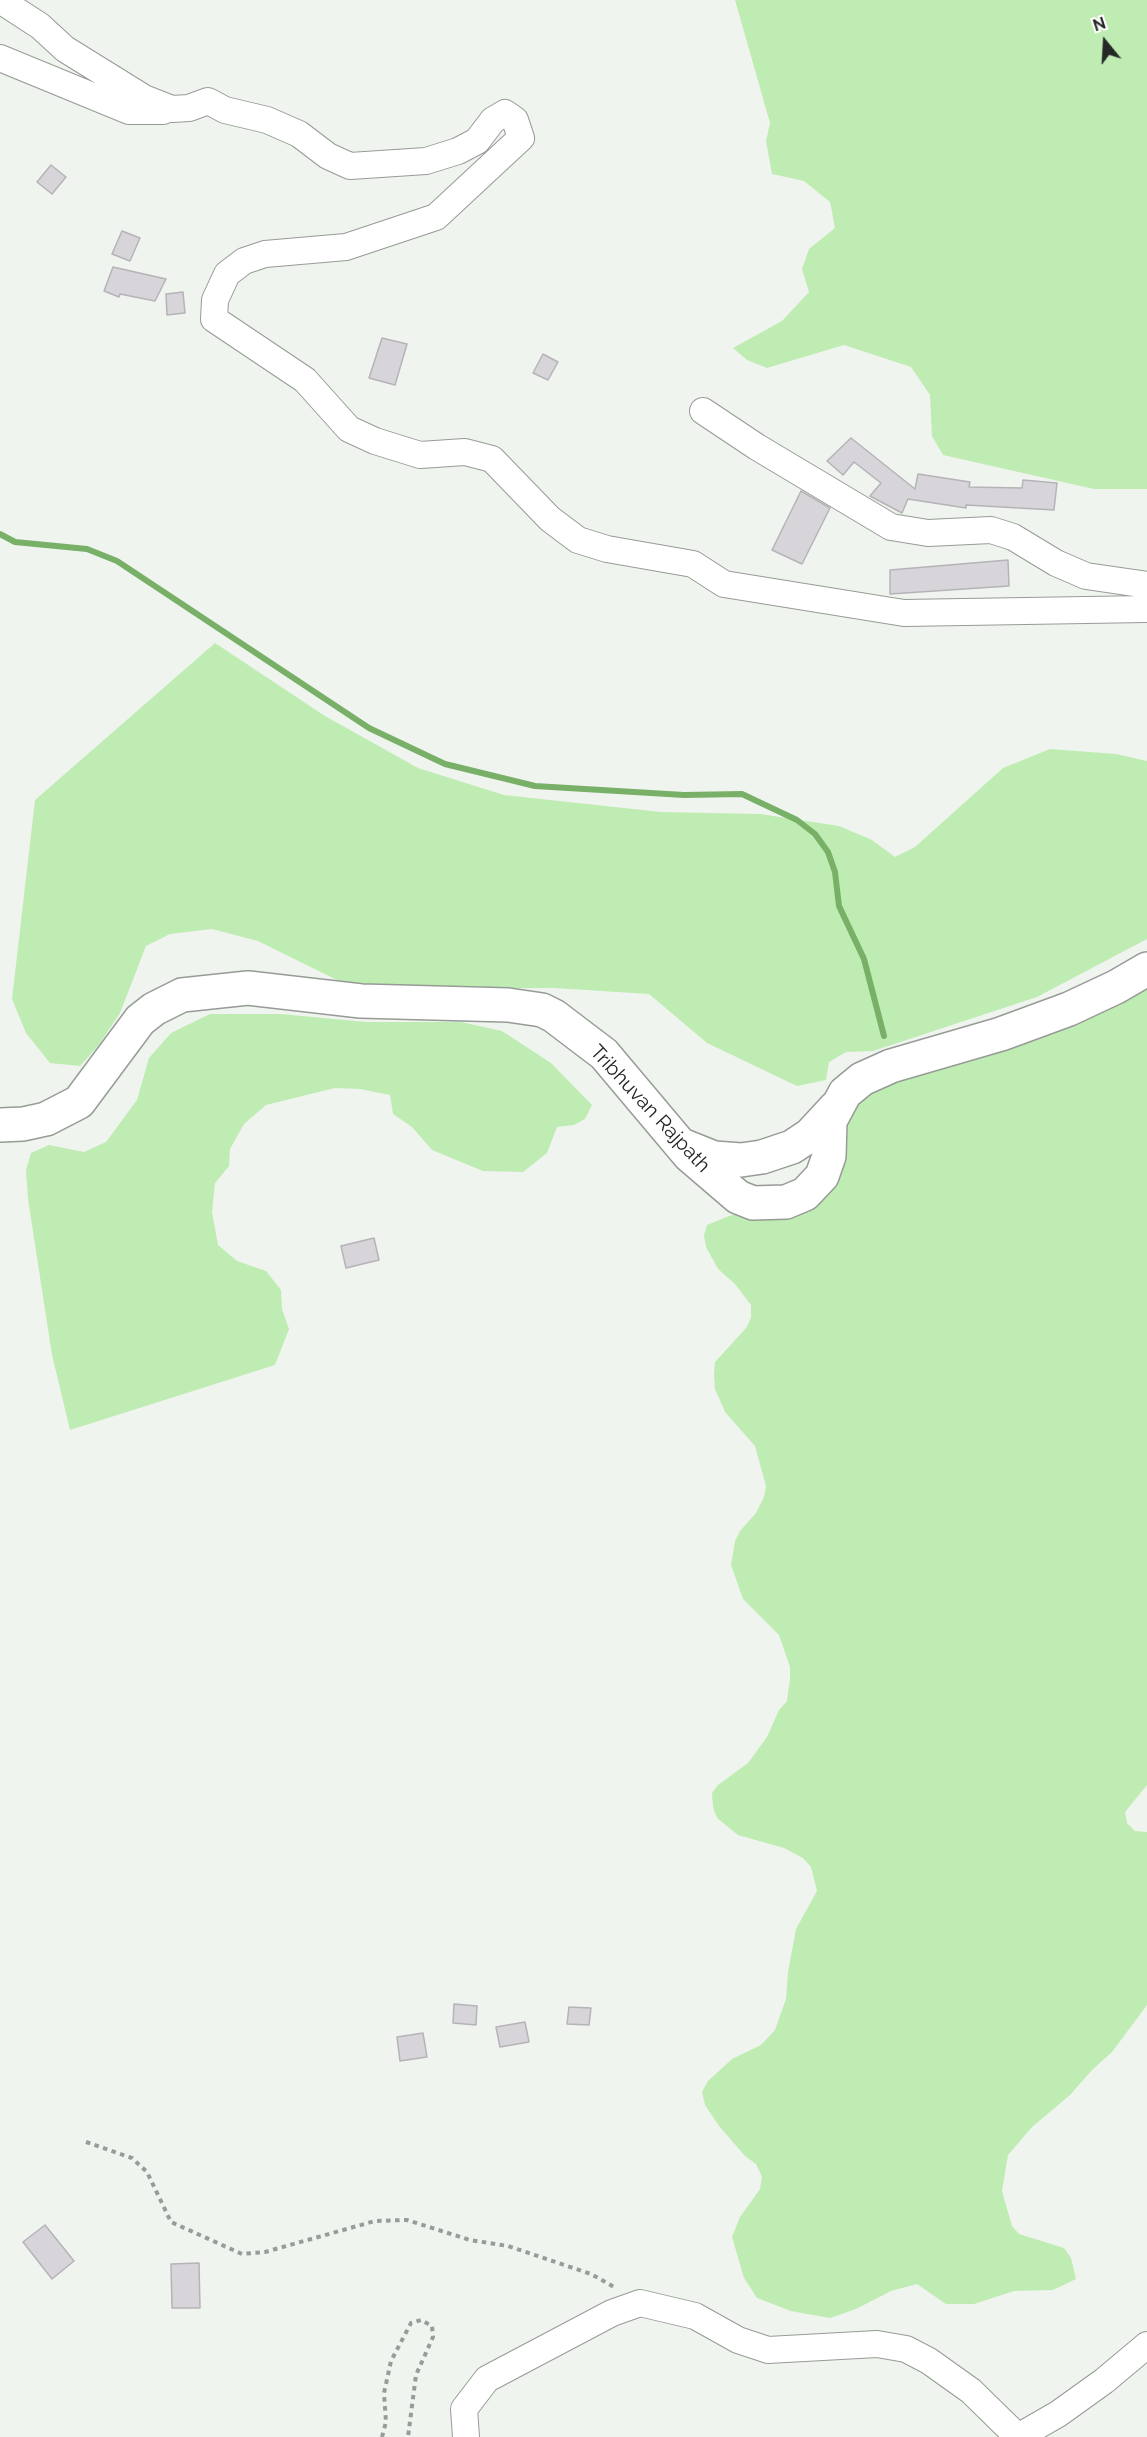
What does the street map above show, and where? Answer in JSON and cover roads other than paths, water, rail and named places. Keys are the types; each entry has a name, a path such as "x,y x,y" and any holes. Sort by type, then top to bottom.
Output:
{"highway":[{"name":"Tribhuvan Rajpath","path":"0,1125 23,1125 46,1119 79,1102 95,1084 127,1035 154,1009 182,995 248,988 361,1001 508,1005 542,1010 566,1024 604,1054 676,1141 708,1174 738,1197 753,1203 786,1202 805,1194 822,1176 829,1156 830,1121 845,1093 862,1079 891,1066 1001,1034 1069,1009 1116,987 1147,969"},
{"path":"676,1141 697,1153 714,1158 741,1160 762,1157 792,1147 810,1135 836,1107"}],"street":[{"path":"0,0 40,26 65,49 103,75 144,98 172,109"},
{"path":"0,57 129,111 153,112 189,108 208,102 225,110 267,120 298,134 328,156 350,166 426,161 458,151 477,141 493,120 506,113 515,120 521,138 436,217 346,247 265,254 244,261 227,274 215,300 214,319 305,380 349,429 375,441 420,455 465,452 492,459 550,519 578,540 607,549 693,564 724,584 904,613 1147,608 1141,597 1147,585 1086,576 1056,563 1013,537 991,530 928,533 891,527 757,447 703,411"},
{"path":"466,2437 464,2409 486,2379 612,2313 640,2303 695,2316 738,2340 768,2350 877,2344 906,2349 928,2361 971,2391 1017,2437 1058,2414 1104,2381 1147,2345"}],"waterway":[{"path":"0,534 15,542 87,549 117,561 369,728 445,764 535,786 684,795 742,794 797,820 815,834 828,852 835,872 839,906 864,959 884,1036"}]}
